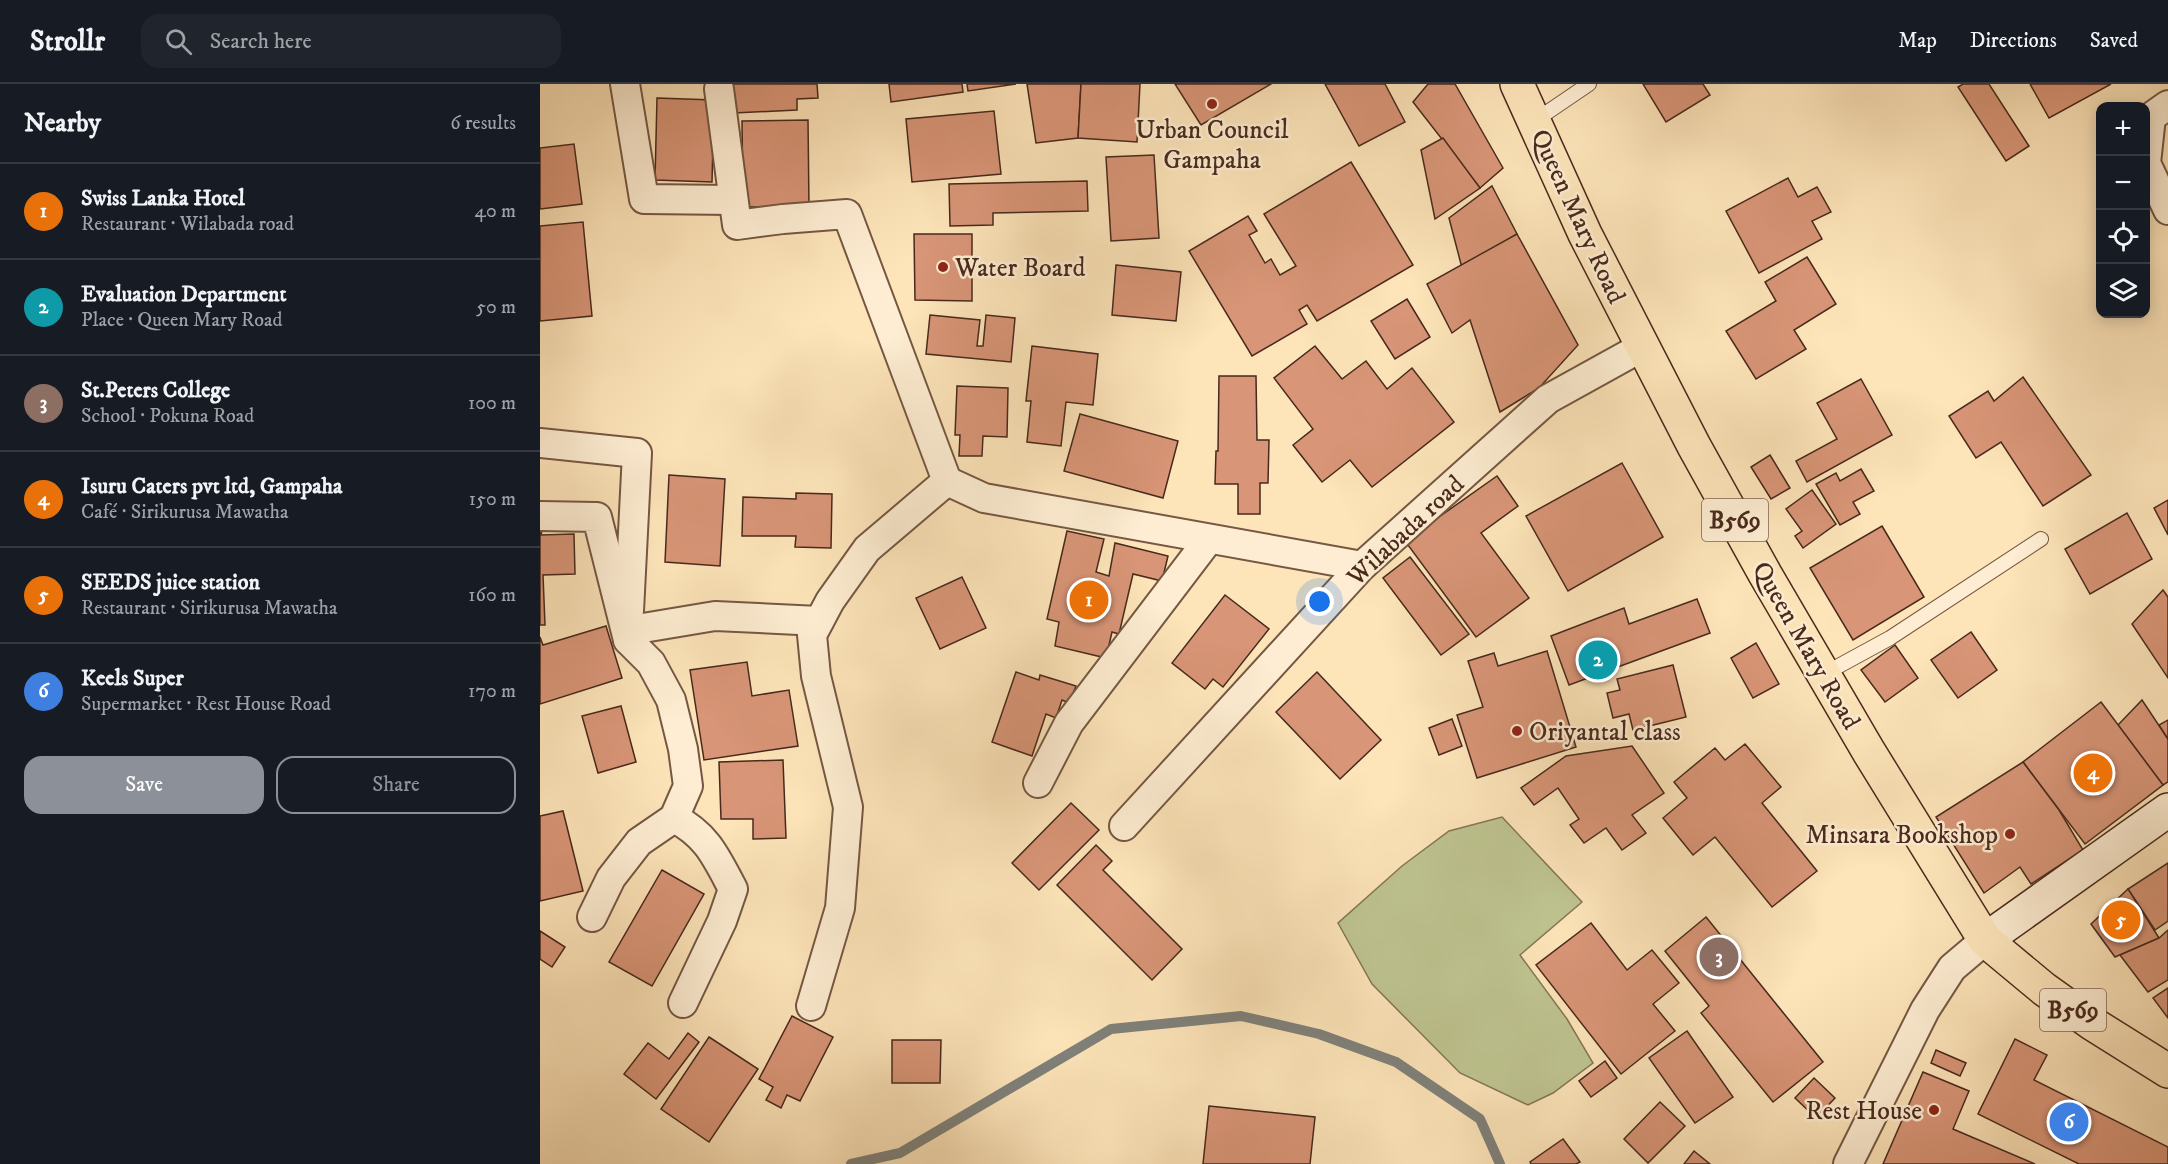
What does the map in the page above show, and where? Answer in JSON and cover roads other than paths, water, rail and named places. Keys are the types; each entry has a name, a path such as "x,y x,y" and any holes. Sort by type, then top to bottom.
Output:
{"main road":[{"name":"Queen Mary Road","path":"1517,84 1585,234 1710,476 1824,674 1985,940"},
{"name":"B569","path":"1985,940 2044,989 2093,1024 2168,1071"}],"street":[{"path":"626,84 644,199 733,200"},
{"path":"719,89 737,225 847,214 948,481 984,498 1362,566"},
{"path":"2168,105 2151,117 2146,163 2168,210"},
{"name":"Wilabada road","path":"1124,826 1362,566 1548,399 1642,347"},
{"path":"540,443 637,453 628,640"},
{"path":"811,1006 840,908 848,807 816,676 812,635 830,601 867,549 948,481"},
{"path":"540,516 597,517 628,640 651,663 671,700 683,749 688,786 674,818 639,842 611,878 592,917"},
{"path":"1038,783 1069,723 1209,540"},
{"path":"628,640 642,628 715,616 819,621"},
{"path":"1848,1164 1925,1010 1952,968 1985,940 2168,810"},
{"path":"674,818 691,827 714,852 733,889 722,921 683,1003"}],"lane":[{"path":"1533,122 1589,84"},
{"path":"1824,674 1890,638 2042,539"}],"waterway":[{"path":"851,1164 900,1153 1111,1029 1241,1016 1319,1034 1396,1062 1480,1119 1500,1164"}],"place":[{"name":"Urban Council Gampaha","path":"1212,104"},
{"name":"Water Board","path":"943,267"},
{"name":"Swiss Lanka Hotel","path":"1089,600"},
{"name":"Evaluation Department","path":"1598,660"},
{"name":"Oriyantal class","path":"1517,731"},
{"name":"Isuru Caters pvt ltd, Gampaha","path":"2093,773"},
{"name":"Minsara Bookshop","path":"2010,834"},
{"name":"SEEDS juice station","path":"2121,920"},
{"name":"St.Peters College","path":"1719,957"},
{"name":"Rest House","path":"1934,1110"},
{"name":"Keels Super","path":"2069,1122"}]}
